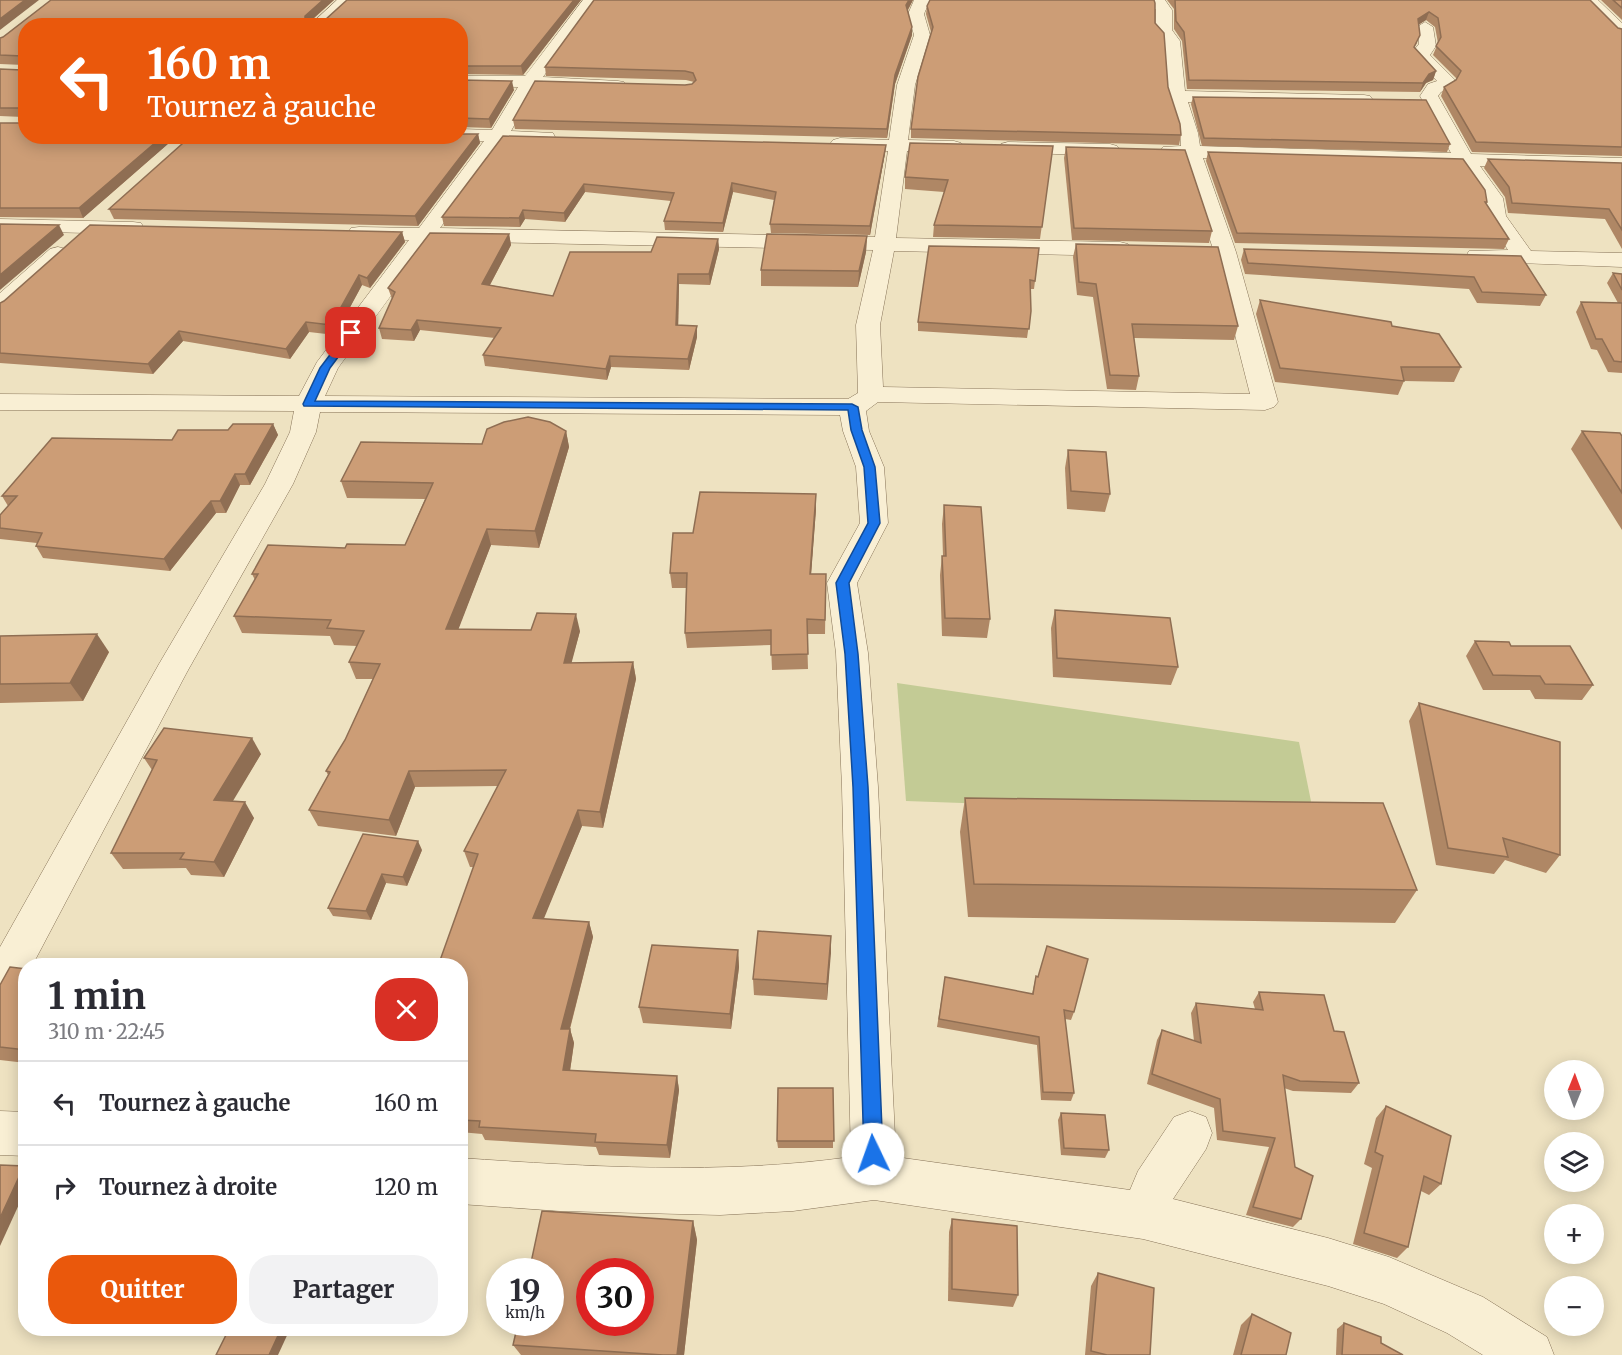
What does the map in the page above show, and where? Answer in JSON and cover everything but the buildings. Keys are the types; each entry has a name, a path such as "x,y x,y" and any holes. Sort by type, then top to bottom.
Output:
{"street":[{"path":"325,18 345,0"},
{"path":"0,986 171,672 279,484 303,432 308,404 326,368 498,136 530,82 591,0"},
{"path":"874,1177 860,787 852,654 842,583 874,523 870,467 856,430 862,400 868,325 885,243 900,146 906,85 922,35 916,14 922,0"},
{"path":"0,402 308,404 862,400 1265,402 1225,252 1191,152 1189,133 1177,96 1172,41 1164,30 1164,10 1157,0"},
{"path":"1595,5 1622,12"},
{"path":"1595,5 1622,32"},
{"path":"1425,27 1428,46 1422,50 1421,56 1446,80 1445,84 1432,91 1429,96 1445,128 1493,198 1496,216 1524,257"},
{"path":"468,81 637,87"},
{"path":"1177,96 1387,100"},
{"path":"1409,100 1431,100"},
{"path":"468,135 569,138"},
{"path":"817,144 969,147"},
{"path":"993,147 1133,150"},
{"path":"1156,151 1622,164"},
{"path":"0,305 115,205"},
{"path":"0,225 158,229"},
{"path":"333,232 1143,250"},
{"path":"1452,256 1622,260"},
{"path":"0,1133 18,1134"},
{"path":"1143,1215 1154,1187 1190,1133"},
{"path":"468,1182 560,1188 720,1192 793,1188 874,1177 1143,1215 1328,1262 1389,1281 1465,1315 1528,1355"}],"green space":[{"path":"897,683 1299,742 1314,816 906,801"}],"route":[{"path":"351,333 326,368 308,404 852,407 856,430 870,467 874,523 842,583 852,654 860,787 873,1154"}]}
